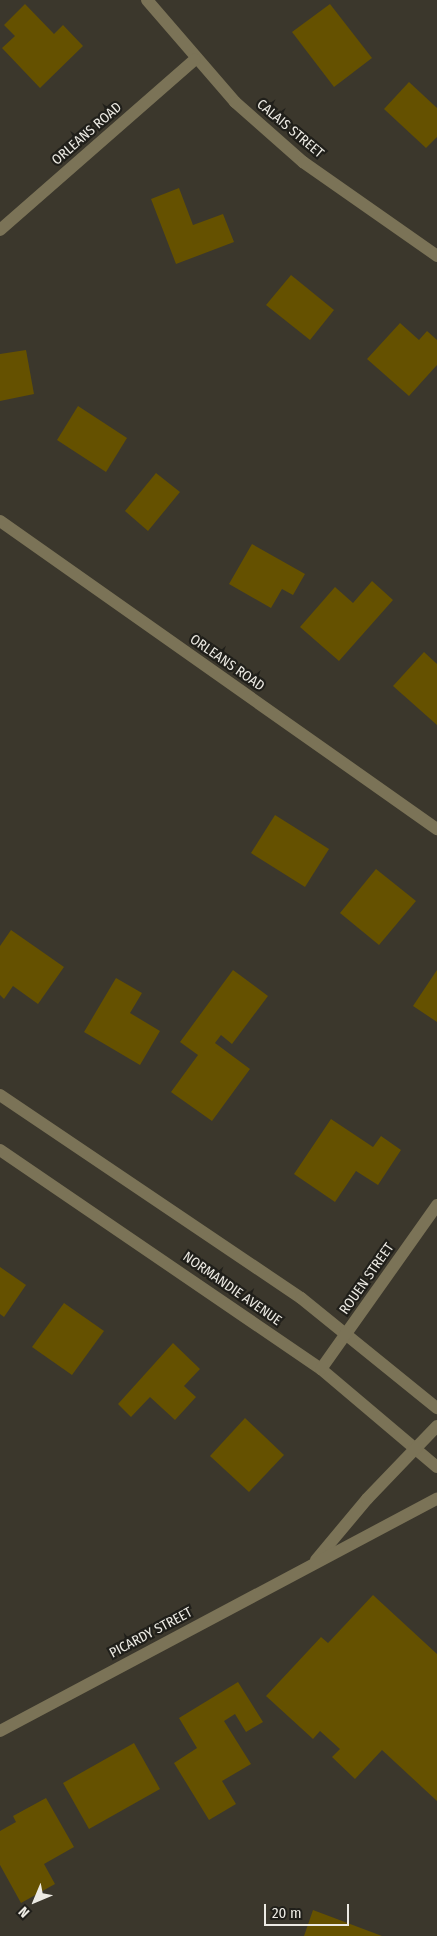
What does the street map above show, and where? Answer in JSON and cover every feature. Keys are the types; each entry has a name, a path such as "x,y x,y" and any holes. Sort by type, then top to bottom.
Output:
{"street":[{"name":"CALAIS STREET","path":"147,0 195,59 302,162 437,256"},
{"name":"ORLEANS ROAD","path":"0,230 195,59"},
{"name":"ORLEANS ROAD","path":"0,521 437,829"},
{"path":"0,1094 348,1332 437,1408"},
{"name":"NORMANDIE AVENUE","path":"0,1150 321,1369 437,1467"},
{"name":"ROUEN STREET","path":"321,1369 437,1205"},
{"name":"PICARDY STREET","path":"316,1560 367,1499 437,1426"},
{"name":"PICARDY STREET","path":"0,1731 316,1560 393,1525 437,1499"}],"building":[{"path":"25,4 54,34 63,25 83,46 40,88 2,48 15,36 4,25"},
{"path":"330,4 372,58 334,87 292,32"},
{"path":"409,82 437,108 437,137 426,148 384,109"},
{"path":"179,188 193,225 223,214 234,242 176,264 151,199"},
{"path":"291,275 334,310 310,340 266,305"},
{"path":"400,323 419,340 427,331 437,340 437,365 409,396 367,359"},
{"path":"26,350 34,394 0,401 0,354"},
{"path":"78,406 127,438 106,472 57,440"},
{"path":"156,473 180,492 148,531 125,511"},
{"path":"252,544 305,574 293,595 282,589 271,608 229,584"},
{"path":"372,581 393,600 339,661 300,627 335,587 353,603"},
{"path":"424,652 437,664 437,725 393,686"},
{"path":"275,815 329,849 305,887 251,853"},
{"path":"376,869 416,901 379,945 340,913"},
{"path":"11,930 64,967 38,1004 13,986 4,999 0,995 0,946"},
{"path":"233,970 268,996 232,1044 221,1035 215,1043 250,1069 212,1121 171,1092 198,1055 180,1042"},
{"path":"437,970 437,1022 413,1006"},
{"path":"116,978 142,993 130,1013 160,1031 140,1065 84,1032"},
{"path":"331,1119 373,1147 381,1136 401,1150 378,1185 356,1171 335,1202 294,1174"},
{"path":"0,1267 26,1285 4,1317 0,1314"},
{"path":"64,1303 104,1331 72,1375 32,1347"},
{"path":"173,1343 200,1369 184,1386 196,1397 175,1420 150,1397 131,1417 118,1404"},
{"path":"245,1418 284,1455 249,1492 210,1456"},
{"path":"373,1595 437,1654 437,1801 382,1750 355,1779 332,1757 340,1749 320,1731 313,1739 266,1696 321,1637 328,1643"},
{"path":"238,1682 263,1722 246,1732 235,1714 224,1721 251,1764 222,1781 236,1804 209,1820 174,1763 197,1748 179,1718"},
{"path":"134,1743 160,1789 89,1829 63,1783"},
{"path":"46,1798 74,1847 44,1864 55,1884 21,1903 0,1865 0,1831 16,1822 13,1816"},
{"path":"313,1910 382,1936 304,1936"}]}
